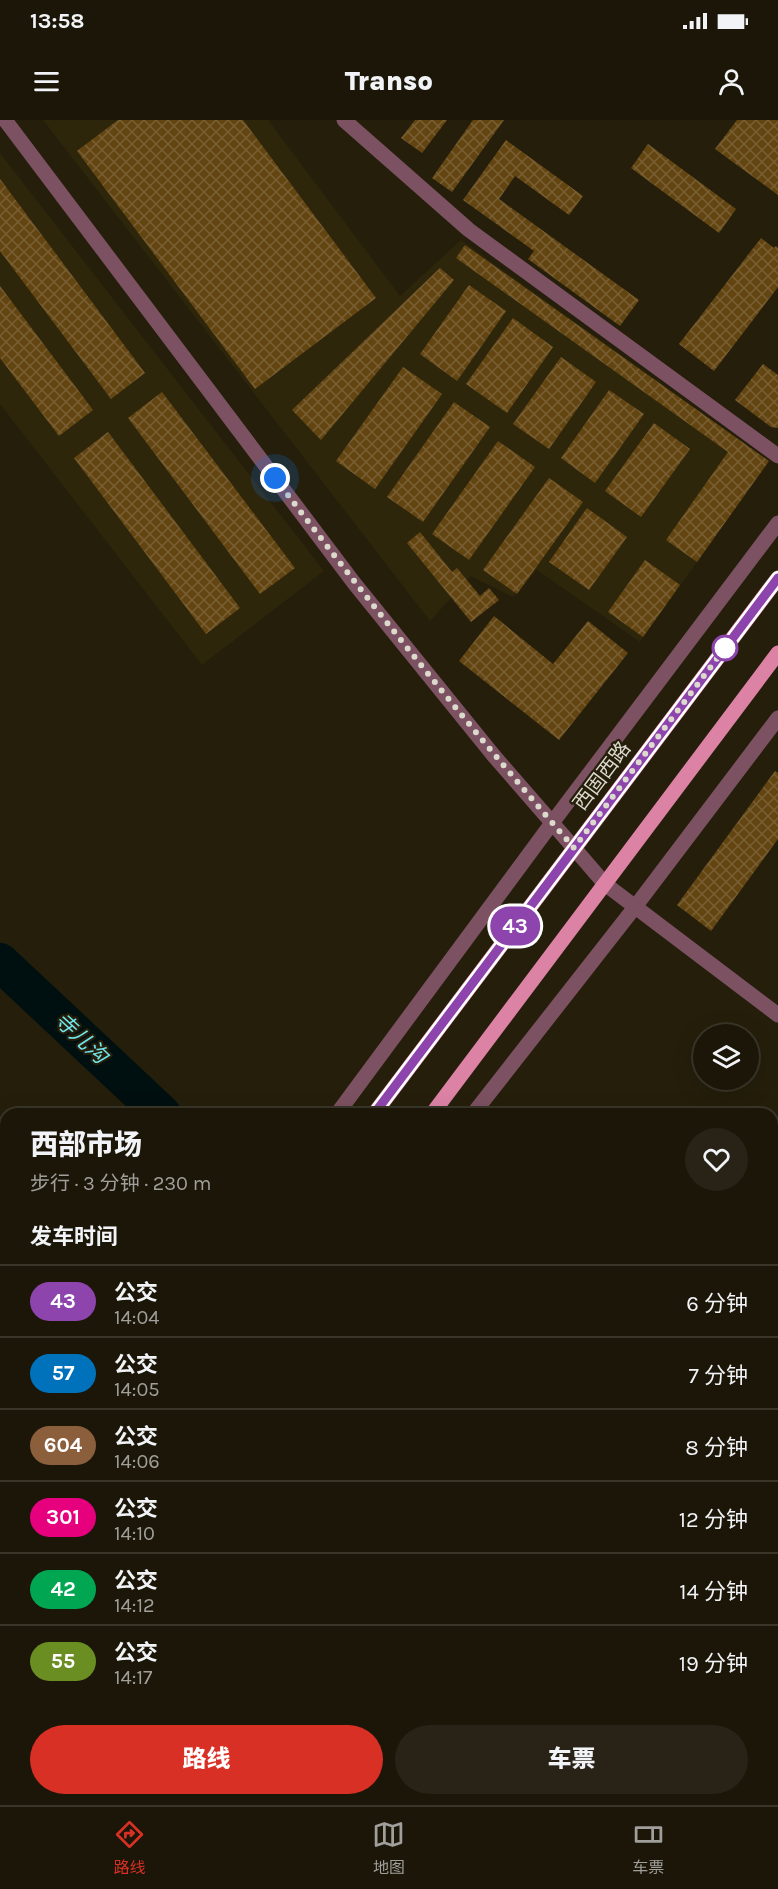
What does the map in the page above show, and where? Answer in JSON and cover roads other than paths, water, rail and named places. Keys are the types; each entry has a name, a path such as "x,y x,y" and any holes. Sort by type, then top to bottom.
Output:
{"main road":[{"name":"西固西路","path":"379,1108 778,578"},
{"path":"437,1108 778,653"}],"street":[{"path":"5,120 354,583 494,756 605,884 778,1015"},
{"path":"344,120 469,230 778,456"},
{"path":"341,1108 778,523"},
{"path":"478,1108 635,907 778,718"}],"waterway":[{"name":"寺儿沟","path":"0,962 156,1108"}]}
